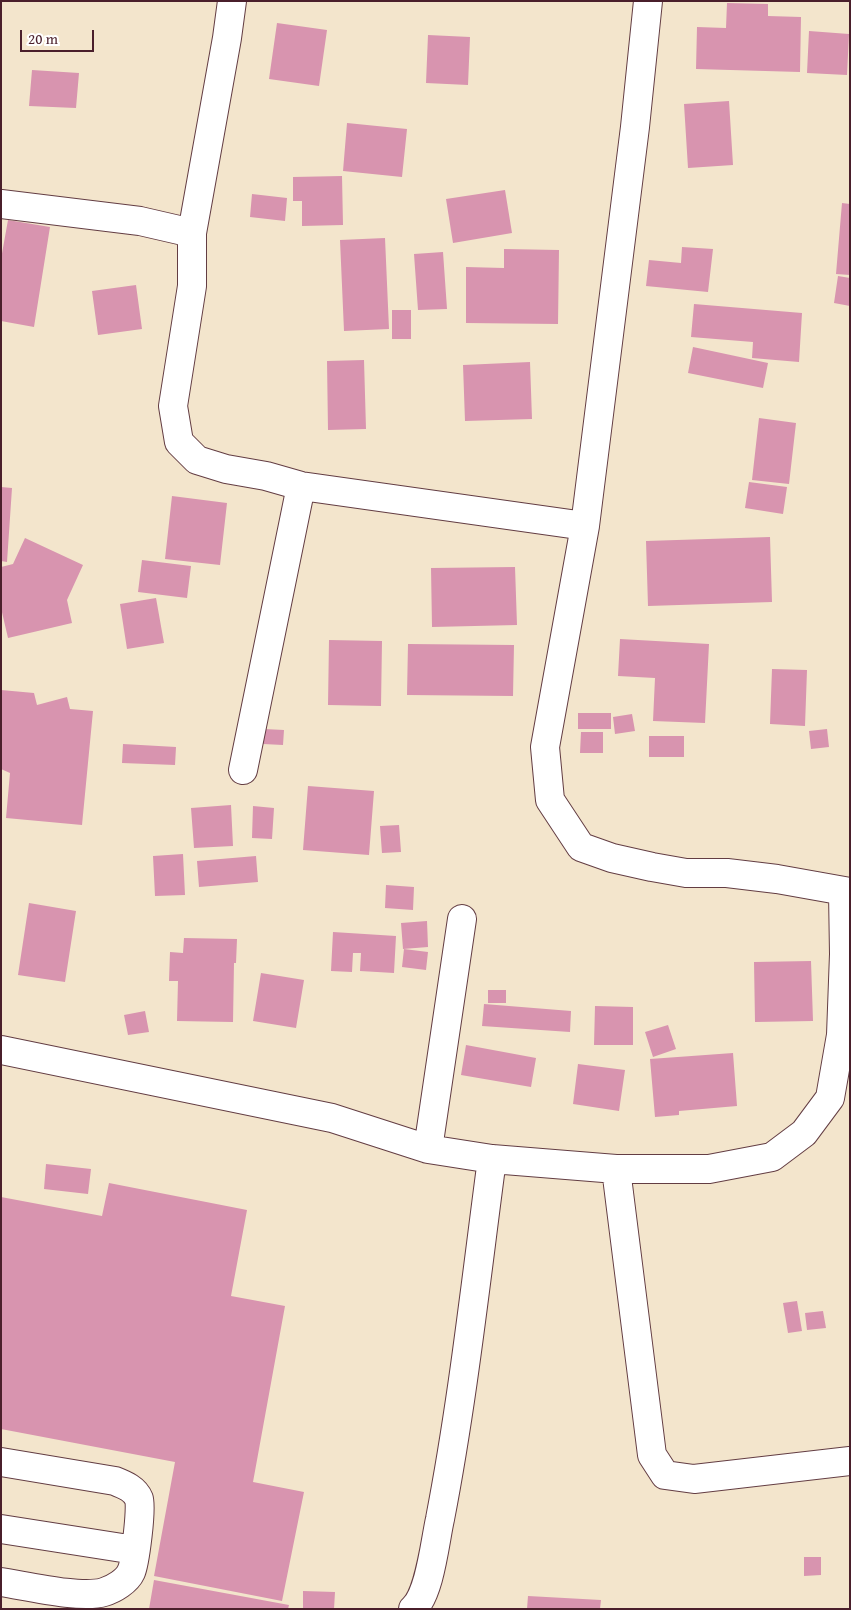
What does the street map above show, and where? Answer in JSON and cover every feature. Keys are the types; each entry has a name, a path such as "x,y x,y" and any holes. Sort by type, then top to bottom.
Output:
{"street":[{"path":"232,1 192,233 192,286 173,406 179,442 197,460 226,469 266,476 301,486 585,526"},
{"path":"1,1050 332,1118 428,1148 492,1159 616,1169 709,1168 772,1157 804,1133 830,1098 842,1035 846,892 777,879 727,873 686,873 612,858 581,846 550,800 545,747 585,526 635,127 648,1"},
{"path":"1,204 140,221 192,233"},
{"path":"243,770 301,486"},
{"path":"428,1148 462,919"},
{"path":"413,1609 418,1604 429,1576 455,1439 492,1159"},
{"path":"616,1169 652,1455 665,1475 694,1479 850,1461"},
{"path":"1,1462 116,1482 130,1487 139,1499 140,1513 132,1571 123,1583 104,1592 82,1595 1,1582"},
{"path":"1,1529 135,1550"}],"building":[{"path":"727,3 768,4 768,16 801,17 800,72 696,69 697,27 726,28"},
{"path":"277,23 327,30 319,86 269,79"},
{"path":"809,31 849,34 847,75 807,73"},
{"path":"428,35 470,37 468,85 426,83"},
{"path":"32,70 79,73 76,108 29,106"},
{"path":"729,101 733,165 688,168 684,104"},
{"path":"347,123 407,129 402,177 343,171"},
{"path":"342,176 343,225 302,226 302,201 293,201 293,177"},
{"path":"505,190 512,233 453,243 446,199"},
{"path":"252,194 287,198 285,221 250,217"},
{"path":"842,203 850,204 850,275 836,274"},
{"path":"8,220 50,227 34,327 1,321 1,259"},
{"path":"385,238 389,329 344,331 340,240"},
{"path":"682,247 713,249 708,292 646,286 649,260 681,263"},
{"path":"504,249 559,250 558,324 466,323 466,267 504,268"},
{"path":"443,252 447,309 418,310 414,254"},
{"path":"838,276 850,278 850,306 834,303"},
{"path":"136,285 142,329 98,335 92,291"},
{"path":"694,304 802,313 799,362 752,358 753,342 691,337"},
{"path":"392,310 411,310 411,339 392,339"},
{"path":"693,347 768,363 763,388 688,373"},
{"path":"364,360 366,429 328,430 327,361"},
{"path":"530,362 532,419 465,421 463,365"},
{"path":"759,418 796,423 789,484 752,480"},
{"path":"749,482 787,487 783,514 745,508"},
{"path":"1,487 12,488 7,562 1,561"},
{"path":"172,496 227,503 220,565 165,559"},
{"path":"770,537 772,602 648,606 646,541"},
{"path":"25,538 83,565 67,600 72,623 8,638 1,608 1,567 13,564"},
{"path":"142,560 191,566 187,598 138,592"},
{"path":"515,567 517,625 432,627 431,568"},
{"path":"156,598 164,643 127,649 120,604"},
{"path":"620,639 709,644 705,723 653,721 655,678 618,676"},
{"path":"329,640 382,641 381,706 328,705"},
{"path":"408,644 514,645 513,696 407,695"},
{"path":"772,669 807,670 805,726 770,724"},
{"path":"1,690 34,693 37,705 67,697 70,709 93,711 82,825 6,818 10,773 1,769"},
{"path":"578,713 611,713 611,729 578,729"},
{"path":"632,714 635,731 615,734 613,717"},
{"path":"264,729 284,730 283,745 263,744"},
{"path":"827,729 829,747 811,749 809,731"},
{"path":"581,732 603,732 603,753 580,753"},
{"path":"649,736 684,736 684,757 649,757"},
{"path":"123,744 176,747 175,765 122,763"},
{"path":"308,786 374,791 369,855 303,850"},
{"path":"231,805 233,846 194,848 191,808"},
{"path":"253,806 274,808 272,839 252,838"},
{"path":"399,825 401,852 382,853 380,826"},
{"path":"183,854 185,895 155,896 153,856"},
{"path":"256,856 258,882 199,887 197,861"},
{"path":"386,885 414,887 413,910 385,908"},
{"path":"29,903 76,911 65,982 18,975"},
{"path":"427,921 428,947 403,949 401,923"},
{"path":"333,932 396,936 394,973 360,971 361,953 353,953 352,972 331,971"},
{"path":"184,938 237,939 236,963 234,963 233,1022 177,1021 178,981 169,981 170,952 183,953"},
{"path":"404,949 428,952 426,970 402,967"},
{"path":"811,961 813,1021 755,1022 754,962"},
{"path":"261,973 304,980 296,1028 253,1021"},
{"path":"488,990 506,990 506,1003 488,1003"},
{"path":"484,1004 571,1011 570,1032 482,1026"},
{"path":"595,1006 633,1007 633,1045 594,1045"},
{"path":"145,1011 149,1032 128,1035 124,1015"},
{"path":"668,1025 676,1049 653,1057 645,1032"},
{"path":"466,1045 536,1058 531,1087 461,1075"},
{"path":"733,1053 737,1106 679,1111 679,1115 655,1117 650,1059"},
{"path":"578,1064 625,1070 619,1111 573,1104"},
{"path":"46,1164 91,1169 88,1194 44,1189"},
{"path":"109,1183 247,1210 231,1296 285,1306 253,1482 304,1492 282,1601 154,1576 175,1462 1,1429 1,1197 102,1216"},
{"path":"797,1301 802,1331 788,1333 783,1303"},
{"path":"823,1311 826,1328 807,1330 805,1313"},
{"path":"804,1557 821,1557 821,1575 804,1576"},
{"path":"154,1580 289,1605 288,1609 149,1609"},
{"path":"303,1591 335,1592 334,1609 303,1609"},
{"path":"528,1596 601,1600 600,1609 527,1609"}]}
